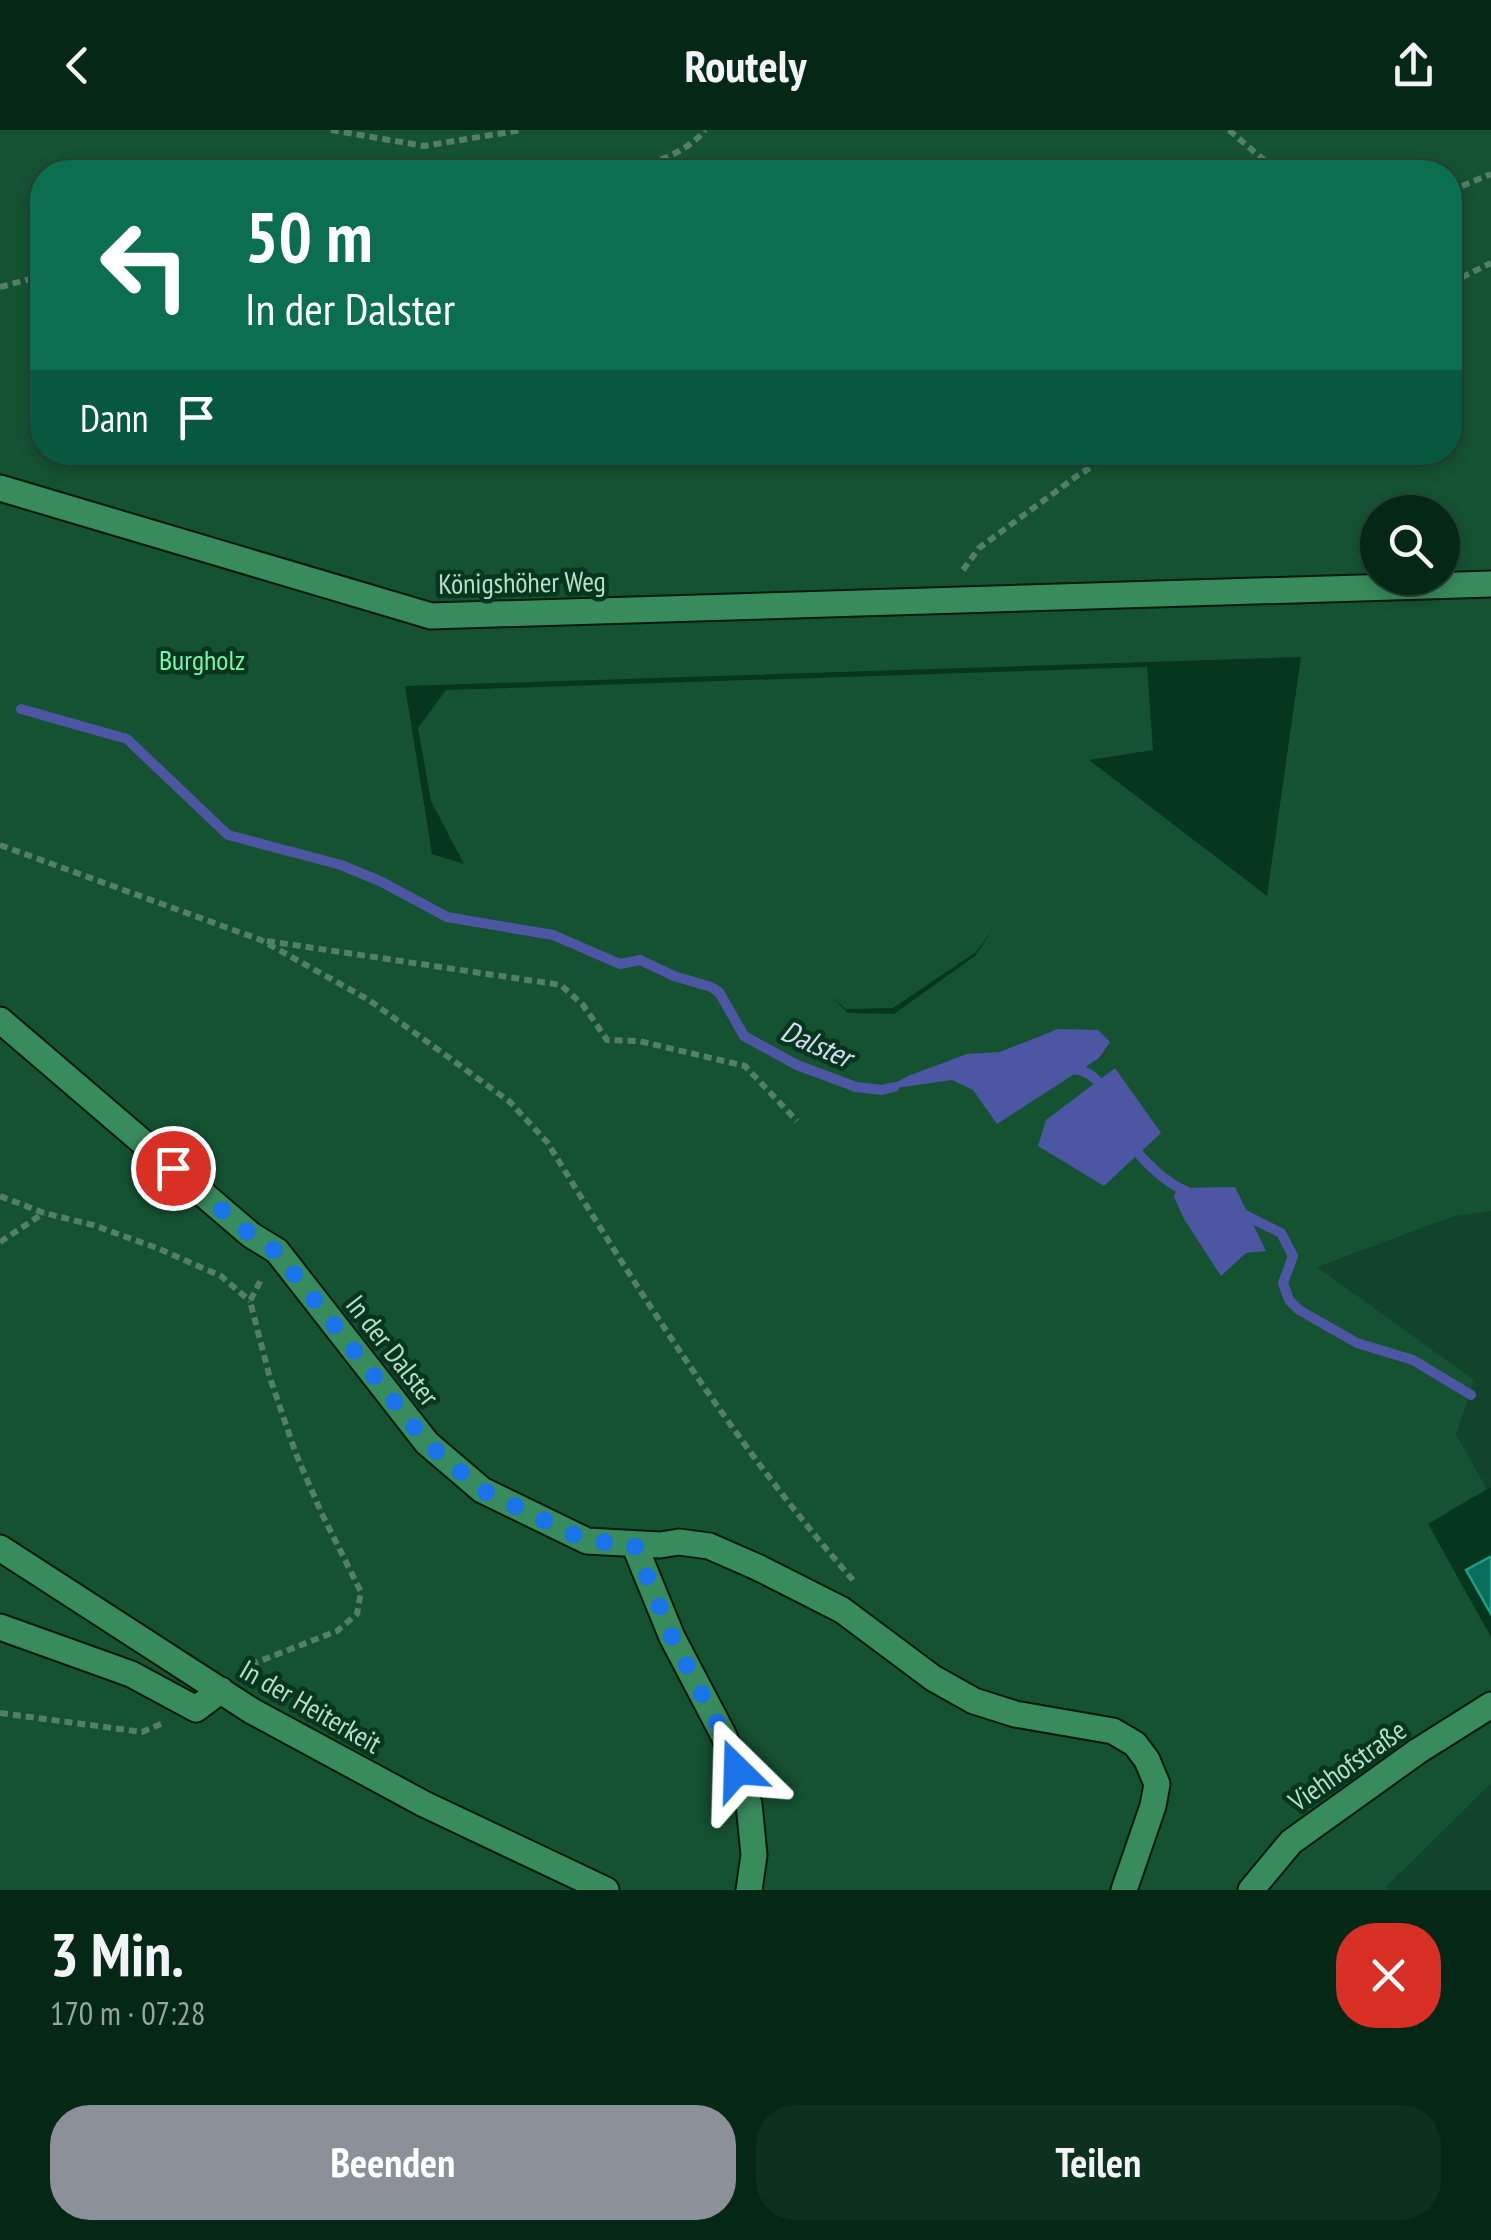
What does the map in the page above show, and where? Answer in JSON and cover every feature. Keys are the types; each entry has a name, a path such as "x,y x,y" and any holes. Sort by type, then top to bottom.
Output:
{"street":[{"name":"Königshöher Weg","path":"0,488 431,616 1491,584"},
{"name":"In der Dalster","path":"0,1020 251,1235 277,1252 427,1443 482,1490 587,1541 709,1546 842,1610 933,1678 974,1701 1015,1714 1113,1731 1135,1744 1157,1784 1124,1890"},
{"path":"634,1544 672,1637 724,1736 749,1804 754,1854 748,1890"},
{"name":"In der Heiterkeit","path":"0,1548 252,1711 424,1804 606,1890"},
{"path":"0,1627 131,1674 196,1709 221,1690"},
{"name":"Viehhofstraße","path":"1251,1890 1292,1842 1418,1751 1491,1705"}],"path":[{"path":"331,130 424,146 522,130"},
{"path":"660,160 696,141 705,130"},
{"path":"1229,130 1264,160"},
{"path":"1462,186 1488,176"},
{"path":"1462,277 1491,263"},
{"path":"0,286 30,279"},
{"path":"942,600 979,548 1094,465"},
{"path":"0,845 261,940 369,1000 510,1102 546,1142 723,1417 808,1529 856,1582"},
{"path":"261,940 561,985 583,1005 607,1040 639,1041 745,1066 797,1121"},
{"path":"0,1196 157,1248 221,1276 250,1301 270,1378 296,1454 362,1592 356,1614 337,1631 246,1666 221,1690"},
{"path":"0,1242 44,1213"},
{"path":"250,1301 277,1252"},
{"path":"0,1713 142,1732 196,1709"}],"shaded area":[{"path":"1491,1211 1491,1487 1487,1489 1456,1434 1316,1267 1455,1216"},
{"path":"1491,1784 1491,1890 1389,1890 1386,1887"}],"green space":[{"name":"Burgholz","path":"0,130 1491,130 1491,1211 1455,1216 1317,1267 1474,1380 1456,1434 1487,1489 1428,1524 1491,1637 1491,1784 1387,1886 1389,1890 0,1890","holes":["1301,657 1267,896 1089,760 1153,750 1147,667 446,690 418,728 431,801 464,864 432,854 405,686","995,926 975,956 894,1014 848,1013 833,998 846,1009 893,1008 976,952"]}],"water":[{"path":"1058,1029 1098,1030 1110,1042 1099,1058 997,1124 973,1090 952,1080 882,1090 967,1054 1000,1052"},
{"path":"1115,1068 1161,1133 1104,1186 1038,1146 1046,1120"},
{"path":"1235,1187 1266,1251 1246,1253 1221,1276 1174,1197 1177,1188"}],"building":[{"path":"1491,1559 1491,1614 1466,1570"}],"waterway":[{"name":"Dalster","path":"21,709 127,739 228,835 341,865 447,917 553,935 620,964 640,960 719,992 744,1036 797,1065 856,1087 894,1087"},
{"name":"Dalster","path":"1069,1069 1089,1074 1103,1089"},
{"name":"Dalster","path":"1132,1144 1156,1171 1186,1191"},
{"name":"Dalster","path":"1239,1212 1281,1233 1293,1256 1283,1283 1289,1300 1299,1310 1357,1343 1413,1360 1471,1395"}],"route":[{"path":"173,1168 251,1235 277,1252 427,1443 482,1490 587,1541 634,1544 672,1637 724,1736 737,1770"}]}
